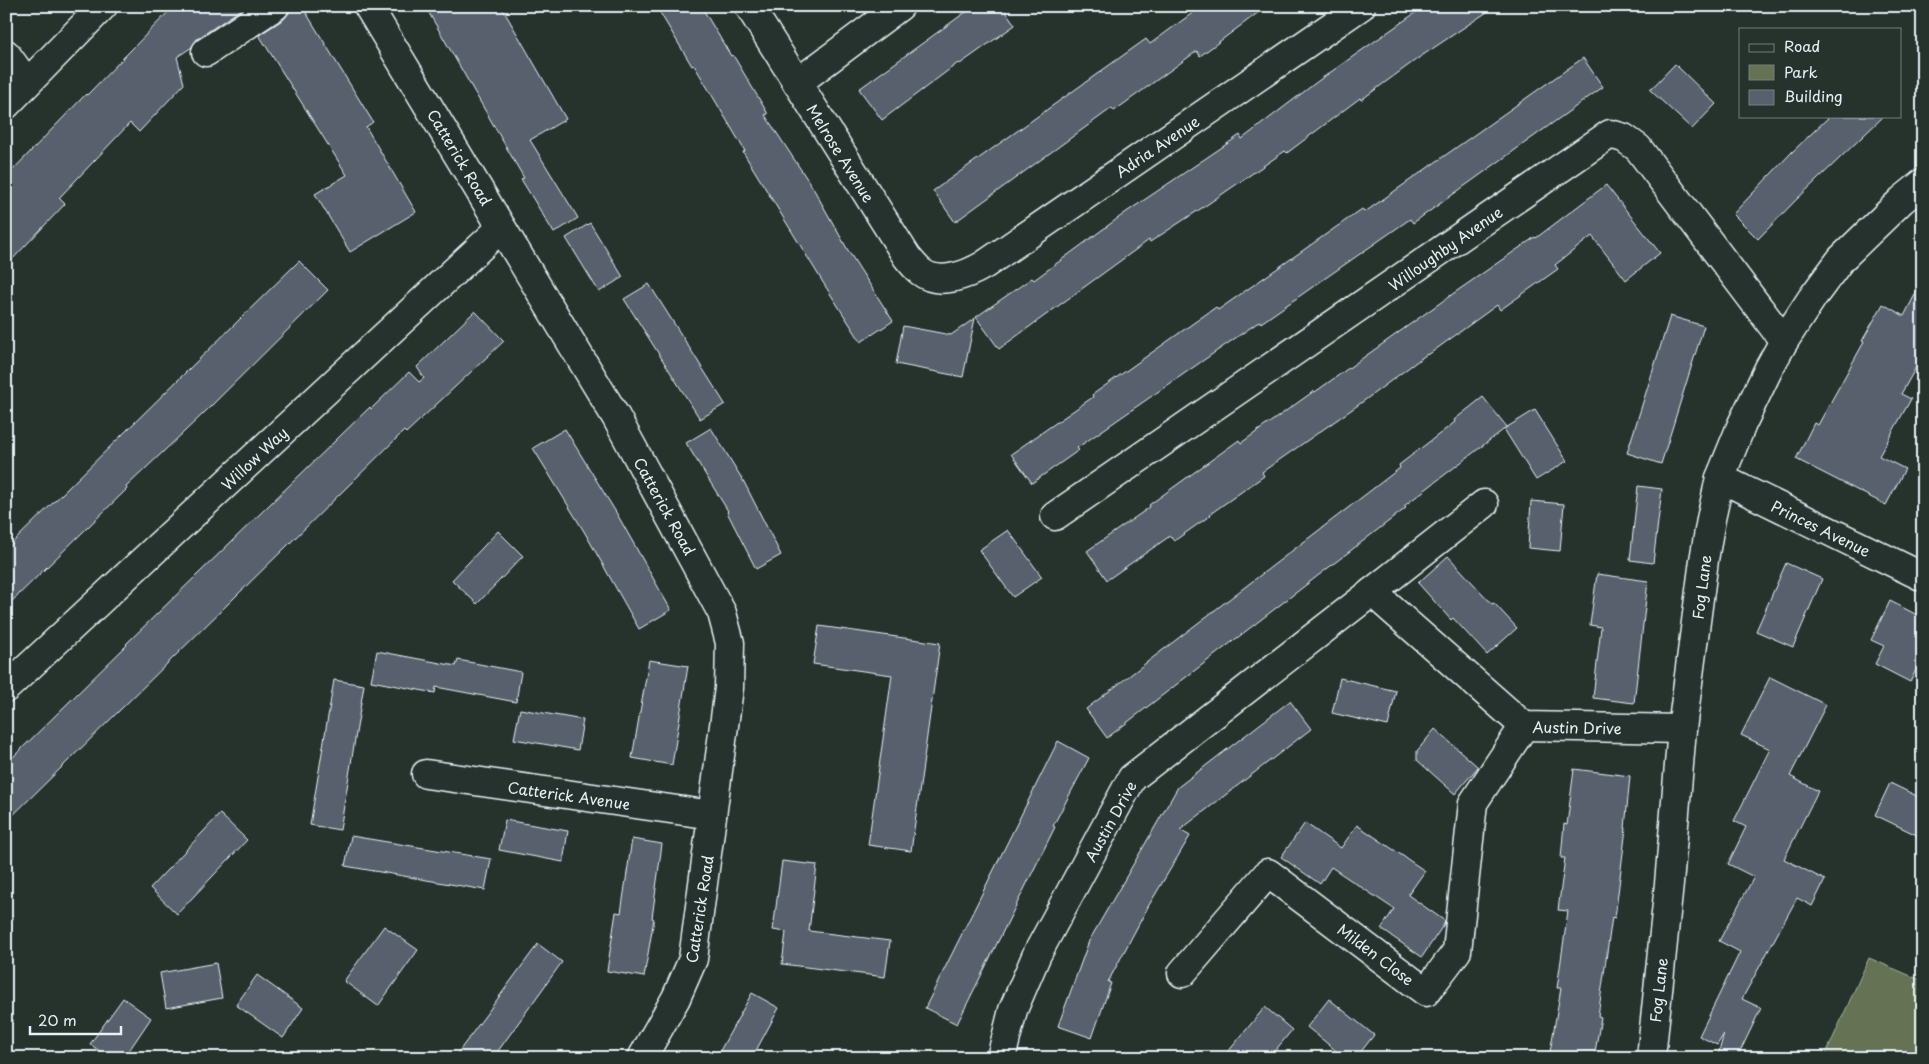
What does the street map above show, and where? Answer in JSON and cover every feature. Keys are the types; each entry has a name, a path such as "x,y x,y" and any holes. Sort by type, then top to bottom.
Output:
{"street":[{"path":"6,104 102,6"},
{"path":"206,52 275,6"},
{"name":"Catterick Road","path":"368,6 616,417 716,598 730,643 729,686 693,959 676,998 642,1058"},
{"name":"Melrose Avenue","path":"749,6 907,257 922,273 935,278 950,278"},
{"path":"798,83 900,6"},
{"name":"Adria Avenue","path":"950,278 968,274 984,265 1361,6"},
{"path":"6,54 27,82"},
{"name":"Willoughby Avenue","path":"1055,516 1610,134 1624,138 1638,148 1784,341"},
{"name":"Fog Lane","path":"1651,1058 1670,884 1682,729 1704,560 1720,478 1742,424 1784,341 1812,298 1841,259 1923,183"},
{"name":"Willow Way","path":"6,688 501,228"},
{"name":"Princes Avenue","path":"1720,478 1923,577"},
{"name":"Austin Drive","path":"1002,1058 1013,1010 1037,954 1132,778 1484,504"},
{"name":"Austin Drive","path":"1372,592 1524,726 1682,729"},
{"name":"Milden Close","path":"1182,973 1268,873 1426,992 1458,951 1473,803 1524,726"},
{"name":"Catterick Avenue","path":"426,774 712,815"}],"green space":[{"path":"1869,958 1918,979 1923,973 1923,1058 1824,1058"}],"building":[{"path":"174,6 246,6 197,39 192,47 177,57 184,84 139,132 130,123 59,198 65,204 6,266 6,177"},
{"path":"290,6 302,6 373,122 366,127 416,212 350,252 315,194 347,175 259,35 284,19 289,13"},
{"path":"425,6 501,6 566,119 530,140 578,218 554,233 521,179 524,178"},
{"path":"656,6 701,6 768,114 765,115 813,188 849,252 893,321 861,342 743,152 745,151 694,65 692,66"},
{"path":"974,6 1002,6 1015,25 960,64 958,63 882,120 859,89"},
{"path":"1202,6 1267,6 1200,56 1197,51 1114,111 1112,108 955,222 933,191 1146,39 1150,44"},
{"path":"1425,6 1496,6 1417,59 1361,100 1360,98 1287,153 1285,151 1150,242 1149,240 999,349 976,317 1032,278 1034,280 1125,213 1240,135 1242,139 1318,81"},
{"path":"1583,58 1603,87 1413,223 1410,219 1261,323 1260,321 1077,448 1079,450 1032,483 1011,454 1216,307 1218,310 1362,209 1365,212"},
{"path":"1675,64 1716,104 1692,129 1650,90"},
{"path":"1828,118 1882,118 1758,239 1733,214 1791,153"},
{"path":"1606,185 1660,253 1626,280 1592,236 1555,265 1558,269 1500,310 1497,305 1427,354 1262,472 1264,476 1174,541 1170,536 1107,580 1087,551 1150,507 1149,505 1239,440 1241,443 1315,392 1454,293 1536,238"},
{"path":"590,223 623,277 599,292 566,238"},
{"path":"299,261 328,290 6,607 6,549"},
{"path":"1923,279 1923,355 1901,394 1911,399 1879,456 1905,469 1886,505 1796,459 1814,423 1818,425 1883,304 1904,316"},
{"path":"649,284 725,404 700,419 624,299"},
{"path":"475,311 504,341 406,433 404,431 6,822 6,764 126,644 370,407 371,409 409,372 419,382 424,378 417,367"},
{"path":"1670,316 1704,326 1661,464 1627,453"},
{"path":"975,318 963,377 896,364 903,326 951,335"},
{"path":"1483,397 1507,427 1404,506 1406,508 1107,738 1086,709 1400,468 1399,465 1455,422 1454,420"},
{"path":"1535,410 1567,461 1536,480 1504,429"},
{"path":"711,428 744,482 781,555 756,569 728,511 686,443"},
{"path":"565,429 617,514 671,610 639,629 585,533 533,448"},
{"path":"1638,486 1662,489 1653,563 1630,560"},
{"path":"1531,501 1564,504 1560,551 1528,548"},
{"path":"1008,530 1042,577 1013,597 979,550"},
{"path":"498,531 523,556 477,604 452,580"},
{"path":"1448,556 1517,628 1487,655 1453,618 1451,620 1418,583"},
{"path":"1786,563 1822,579 1793,647 1756,631"},
{"path":"1597,574 1648,581 1634,703 1593,698 1601,627 1590,625"},
{"path":"1890,601 1923,618 1923,656 1910,682 1875,664 1884,646 1871,640"},
{"path":"819,626 940,643 911,851 868,845 892,675 813,664"},
{"path":"377,651 456,666 458,660 521,672 516,702 436,687 435,693 371,681"},
{"path":"649,660 688,666 672,765 632,758"},
{"path":"1770,677 1826,705 1790,776 1818,791 1784,859 1825,880 1812,906 1797,898 1742,999 1761,1008 1737,1058 1717,1058 1724,1034 1717,1045 1699,1036 1740,952 1719,941 1754,877 1728,864 1746,827 1734,821 1770,749 1741,735"},
{"path":"1340,678 1396,691 1388,726 1332,713"},
{"path":"334,680 364,685 340,830 310,825"},
{"path":"1290,701 1311,729 1180,830 1190,836 1149,905 1108,982 1111,983 1092,1038 1058,1026 1089,941 1178,787"},
{"path":"520,709 583,720 578,750 514,739"},
{"path":"1435,729 1478,767 1455,794 1417,760 1417,751"},
{"path":"1058,741 1089,758 1053,826 1055,827 957,1024 925,1008"},
{"path":"1574,769 1630,776 1626,828 1615,918 1612,917 1598,1016 1601,1017 1594,1058 1549,1058 1561,988 1557,988 1568,911 1558,910 1565,858 1561,858 1564,824 1567,825"},
{"path":"1890,783 1923,799 1923,838 1875,815"},
{"path":"220,814 247,840 177,914 150,888"},
{"path":"505,820 568,831 563,862 499,850"},
{"path":"1305,823 1341,848 1357,825 1425,871 1408,895 1445,921 1422,957 1381,929 1394,909 1331,867 1320,884 1281,857"},
{"path":"351,836 491,859 485,890 345,866"},
{"path":"632,839 662,844 652,918 654,919 644,977 607,971 616,912 621,913"},
{"path":"782,861 817,865 809,931 890,941 885,977 782,964 786,932 773,930"},
{"path":"384,926 418,950 378,1006 344,981"},
{"path":"538,944 562,962 493,1058 454,1058"},
{"path":"216,963 222,998 166,1008 160,973"},
{"path":"257,975 303,1008 283,1038 236,1005"},
{"path":"752,993 779,1008 752,1058 716,1058"},
{"path":"123,998 151,1018 124,1058 109,1058 90,1044"},
{"path":"1329,999 1374,1035 1356,1058 1345,1058 1307,1027"},
{"path":"1265,1007 1292,1030 1269,1058 1223,1058"}]}
